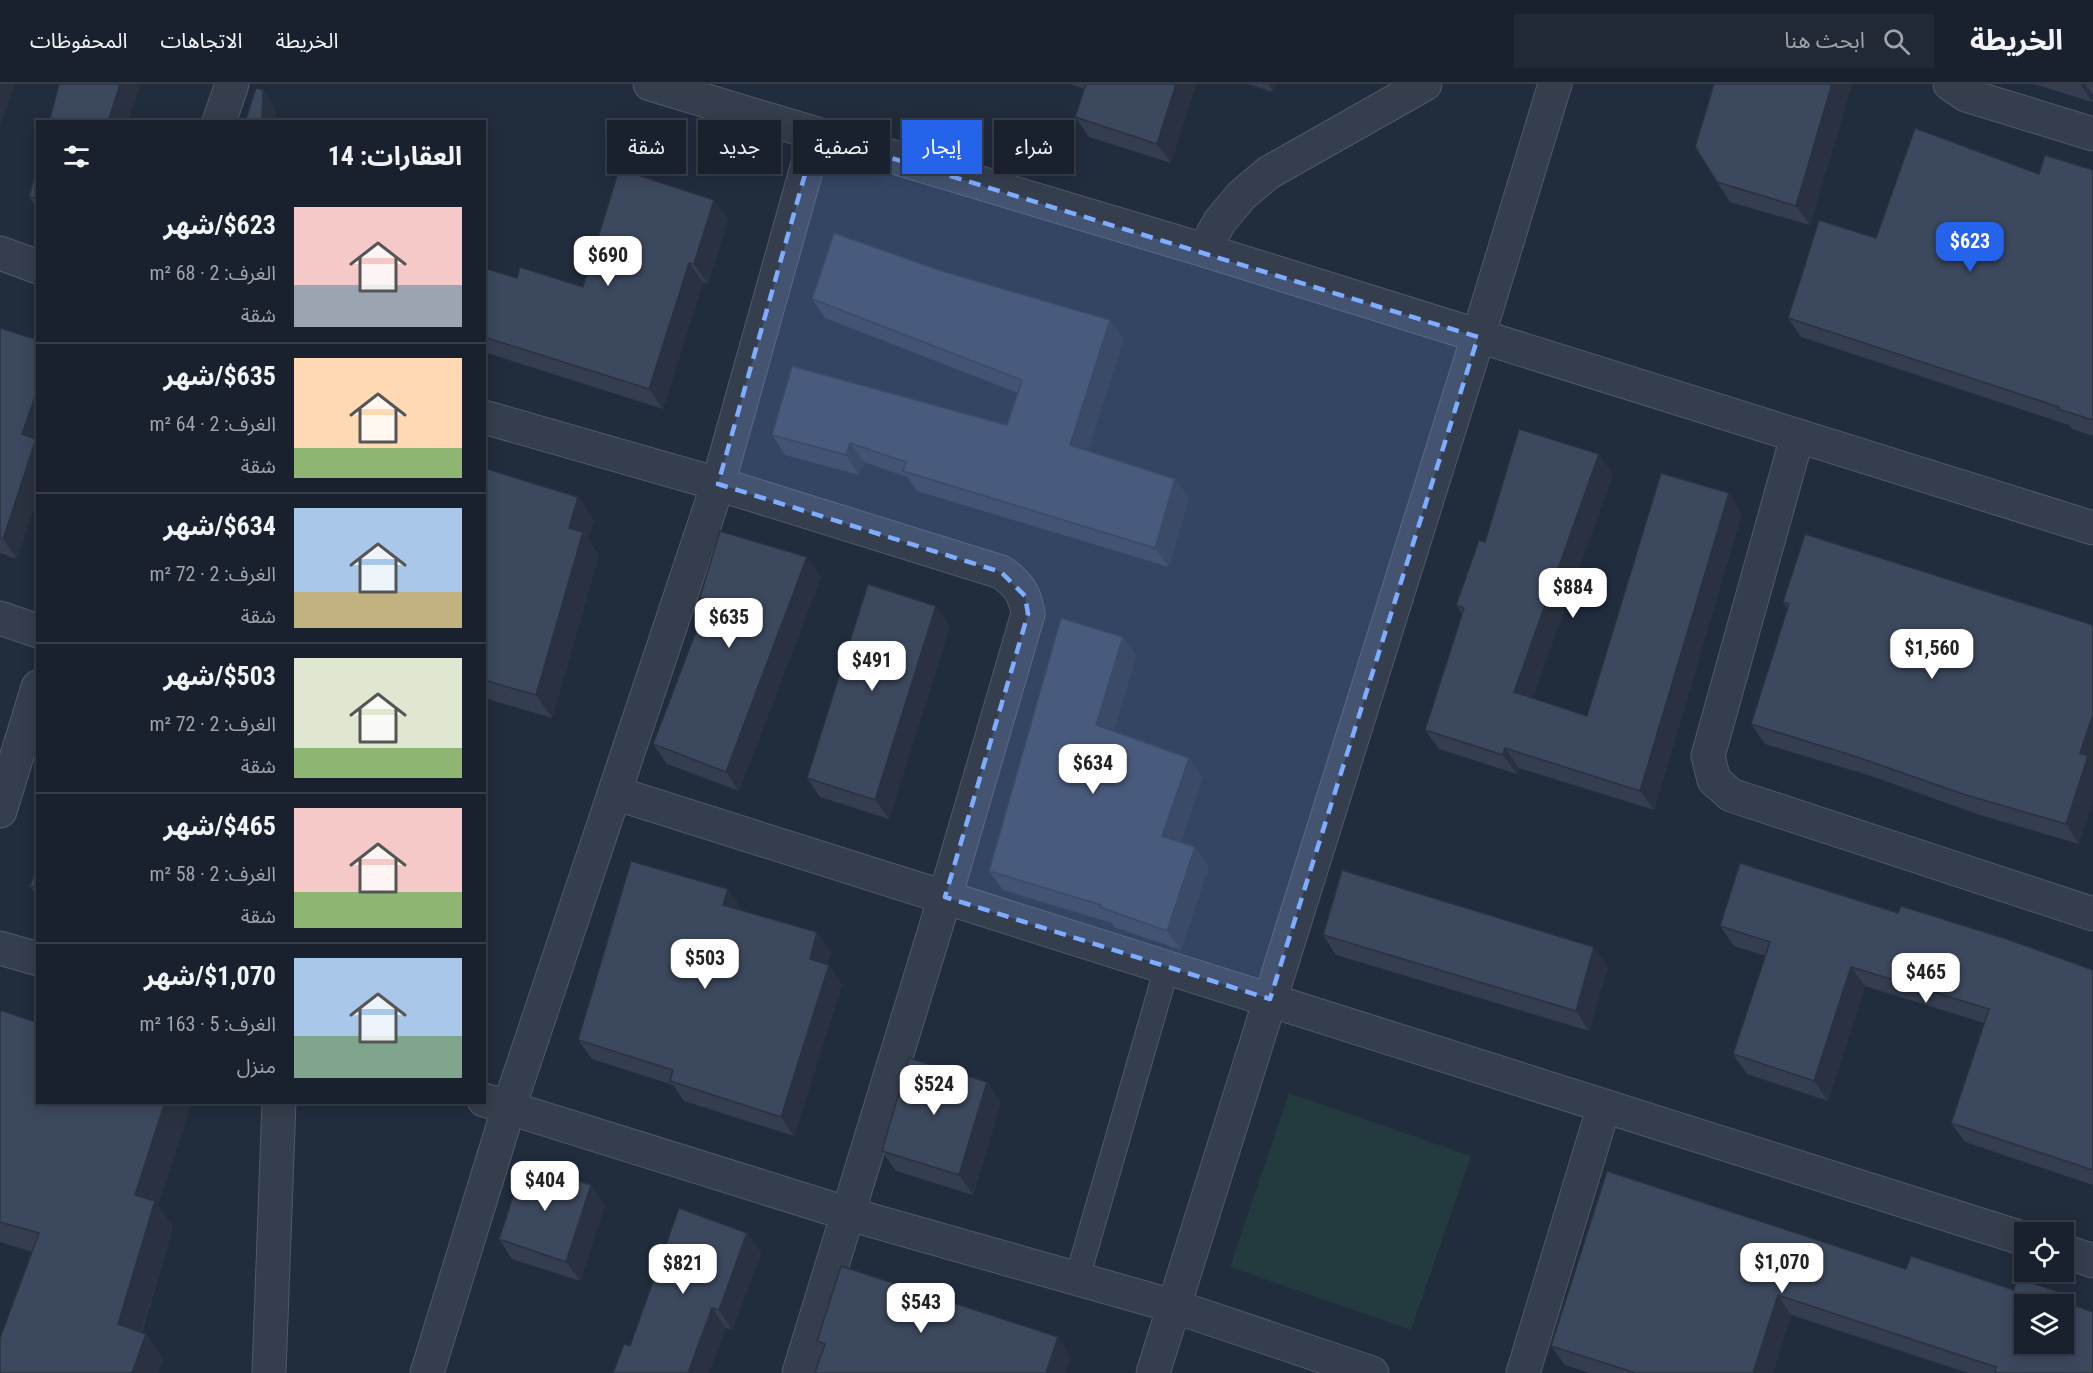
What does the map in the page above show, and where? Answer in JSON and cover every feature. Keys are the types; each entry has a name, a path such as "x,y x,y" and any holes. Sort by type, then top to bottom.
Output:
{"street":[{"path":"220,120 232,84"},
{"path":"650,84 717,95 793,126"},
{"path":"1204,250 1220,221 1242,195 1268,173 1425,84"},
{"path":"1153,1373 1478,337 1555,84"},
{"path":"1950,84 1966,95 2093,134"},
{"path":"890,157 1204,250 2093,528"},
{"path":"427,1373 497,1103 615,793 718,484 805,174"},
{"path":"0,253 36,266"},
{"path":"486,418 718,484 1001,572 1017,583 1025,596 1028,614 945,897 799,1373"},
{"path":"1797,437 1708,756 1714,780 1731,795 2093,914"},
{"path":"0,618 36,630"},
{"path":"0,811 36,694"},
{"path":"615,793 2014,1236"},
{"path":"0,948 36,958"},
{"path":"497,1103 849,1214 1173,1306 1372,1373"},
{"path":"269,1373 279,1104"},
{"path":"1523,1373 1604,1106"},
{"path":"2074,1254 2093,1261"}],"lane":[{"path":"1077,1279 1167,967"}],"highlighted area":[{"path":"816,135 1478,337 1270,999 945,897 1028,614 1025,596 1001,572 718,484"}],"green space":[{"path":"1289,1093 1471,1156 1411,1330 1230,1267"}],"building":[{"path":"59,84 120,84 109,120 50,120"},
{"path":"1086,84 1176,84 1157,144 1075,117"},
{"path":"1714,84 1832,84 1796,206 1717,182 1695,147"},
{"path":"256,88 263,90 262,120 246,120"},
{"path":"1915,128 2039,174 2045,155 2093,170 2093,420 1788,318 1819,220 1876,238"},
{"path":"36,171 36,199 29,197"},
{"path":"617,174 634,174 714,200 694,264 689,263 649,389 486,338 486,269 517,278 520,267 583,287"},
{"path":"834,233 939,270 1110,320 1070,445 1175,479 1155,548 903,471 906,462 850,443 846,455 772,435 792,366 1007,425 1022,380 812,299"},
{"path":"0,328 36,339 36,394 22,434 36,439 3,539 0,538"},
{"path":"1519,429 1599,454 1514,692 1587,716 1661,473 1729,493 1640,791 1505,748 1503,755 1425,730 1464,608 1456,605 1479,540 1485,542"},
{"path":"486,469 578,497 569,528 583,532 536,695 486,681"},
{"path":"720,531 807,557 726,772 653,744 708,600 700,597"},
{"path":"1805,534 2093,625 2093,715 2080,753 2088,756 2066,824 1963,794 1857,757 1751,724 1789,604 1783,602"},
{"path":"868,584 936,606 875,800 807,778"},
{"path":"1061,618 1123,637 1096,725 1189,758 1162,836 1195,847 1167,931 1100,907 1101,905 989,871"},
{"path":"631,861 728,889 723,905 817,932 810,959 829,965 781,1117 670,1081 673,1070 578,1040"},
{"path":"1740,863 1898,913 1901,906 2007,939 2093,970 2093,1170 1951,1123 1989,1009 1851,967 1814,1081 1733,1054 1770,942 1720,926"},
{"path":"36,870 36,888 30,886"},
{"path":"1342,870 1594,947 1576,1011 1323,935"},
{"path":"0,1010 36,1022 36,1104 164,1104 135,1195 155,1201 118,1324 146,1334 132,1373 0,1373 0,1338 39,1233 0,1222"},
{"path":"909,1058 987,1082 959,1175 882,1151"},
{"path":"524,1163 591,1185 566,1262 499,1239"},
{"path":"1607,1171 1906,1269 1911,1256 2014,1290 2016,1282 2029,1282 2065,1294 2014,1294 2014,1354 2074,1354 2074,1305 2093,1312 2093,1373 1995,1373 1996,1367 1778,1295 1753,1373 1636,1373 1551,1346"},
{"path":"679,1208 747,1233 719,1310 712,1308 688,1373 613,1373 624,1344 630,1346"},
{"path":"841,1266 1058,1337 1046,1373 815,1373 825,1344 817,1341"}]}
